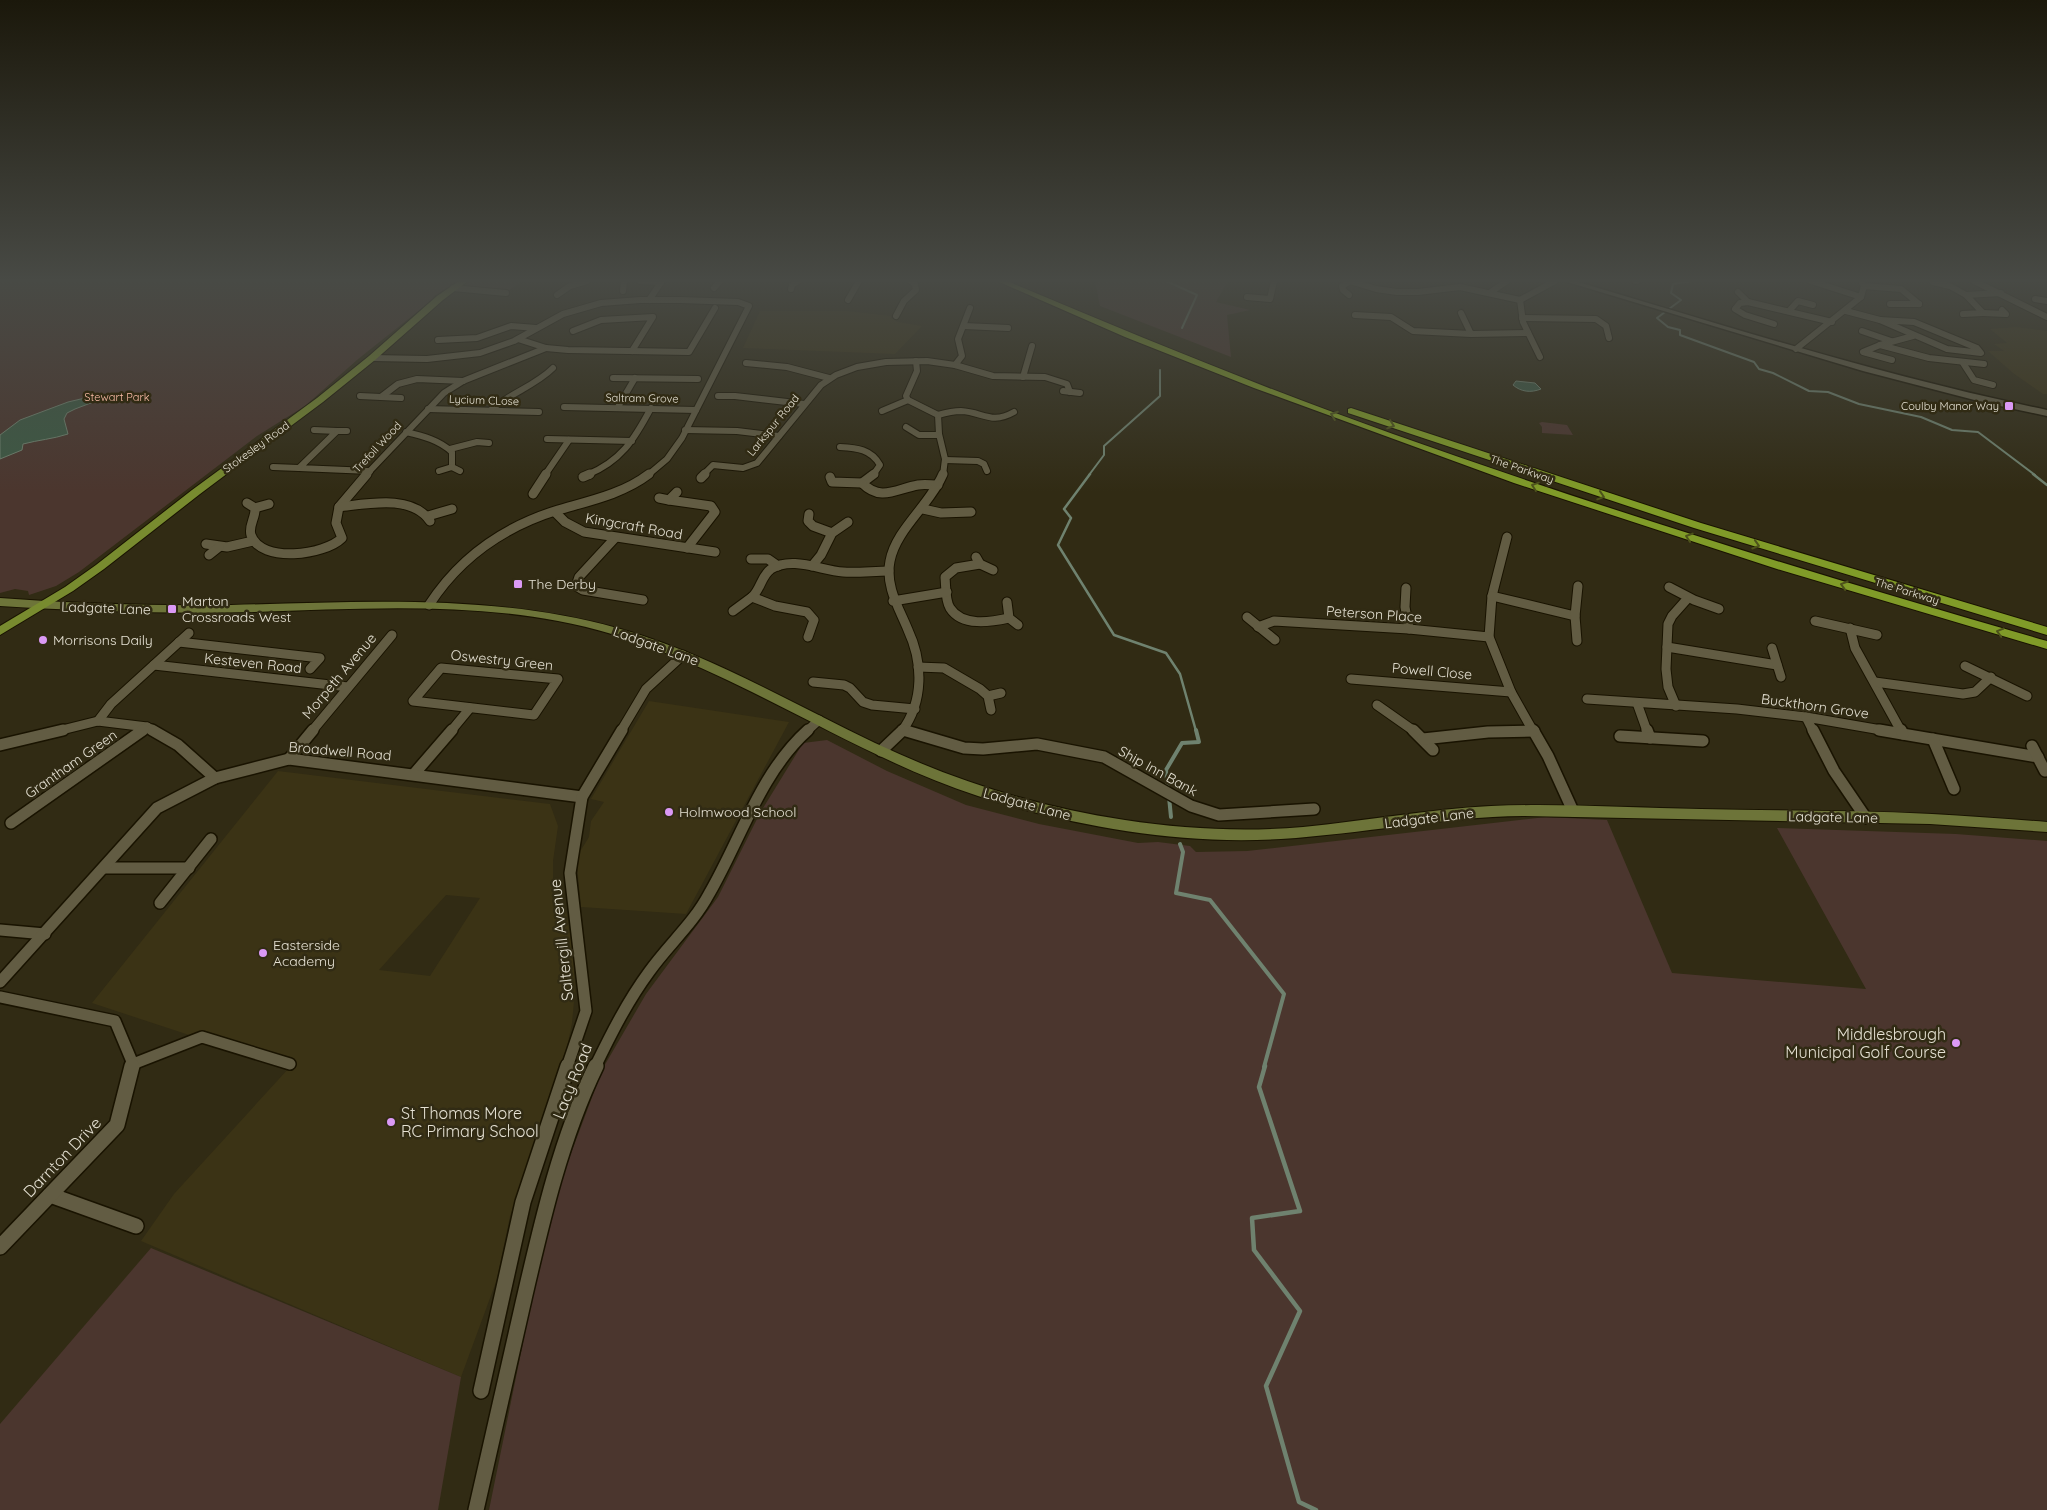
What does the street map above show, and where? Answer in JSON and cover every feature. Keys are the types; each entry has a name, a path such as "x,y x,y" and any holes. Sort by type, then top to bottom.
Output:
{"highway":[{"name":"The Parkway","path":"1169,351 1209,368 1475,466 1706,542 2047,645"},
{"name":"The Parkway","path":"1191,351 1494,461 1770,550 2047,631"}],"main road":[{"name":"Stokesley Road","path":"0,630 42,606 100,567 196,492 320,400 379,351"},
{"name":"Ladgate Lane","path":"0,602 42,606 172,609 429,605 511,610 562,618 620,632 683,655 943,779 1035,808 1090,820 1145,828 1215,833 1272,834 1329,830 1480,812 1573,811 1949,820 2047,827"}],"street":[{"path":"372,358 447,359 484,351"},
{"name":"Trefoil Wood","path":"339,507 370,471 444,393 463,381 537,351"},
{"path":"659,351 690,352 686,360"},
{"path":"429,605 439,588 472,553 512,528 602,497 648,475 668,458 696,410 726,351"},
{"path":"955,365 962,356 961,351"},
{"path":"1023,377 1030,351"},
{"path":"1537,351 1540,357"},
{"path":"1805,351 1963,396 2047,413"},
{"path":"1864,351 1892,360"},
{"path":"1902,351 1917,356 1984,364"},
{"path":"916,360 917,371 906,396 908,400 938,415 959,411 1002,421 1014,412"},
{"name":"Larkspur Road","path":"702,463 743,468 753,466 821,385 829,378 849,369 867,364 916,360 955,365 993,376 1045,377 1067,384 1066,392 1080,392"},
{"path":"1963,362 1974,380 1993,386"},
{"path":"746,363 758,366 787,367 829,378"},
{"path":"491,410 500,402 542,378 551,369 538,371"},
{"path":"613,378 686,376 698,379"},
{"path":"618,408 635,378"},
{"path":"381,397 398,384 417,380 463,381"},
{"path":"913,380 923,381"},
{"path":"718,396 730,394 804,404"},
{"path":"360,396 401,398"},
{"path":"882,411 908,400"},
{"name":"Saltram Grove","path":"564,407 590,405 618,408 696,410"},
{"path":"583,477 599,473 618,458 632,441 651,408"},
{"name":"Lycium CLose","path":"428,409 540,412"},
{"path":"881,751 903,730 915,709 918,667 914,644 893,600 889,571 894,549 903,533 923,509 938,485 945,460 938,435 938,415"},
{"path":"314,430 347,431"},
{"path":"685,430 737,431 779,436"},
{"path":"299,468 337,431"},
{"path":"907,431 919,435 938,435"},
{"path":"406,432 422,435 451,452"},
{"path":"547,439 632,441"},
{"path":"451,452 477,440 489,443"},
{"path":"549,488 535,491 569,440"},
{"path":"824,487 831,480 862,483 874,476 880,465 874,455 856,445 840,448"},
{"path":"451,452 452,467"},
{"path":"945,460 982,462 990,456"},
{"path":"982,462 987,471"},
{"path":"701,478 713,465"},
{"path":"273,467 370,471"},
{"path":"439,471 452,467 460,470"},
{"path":"862,483 871,492 882,494 894,493 916,485 938,485"},
{"path":"669,500 676,492"},
{"path":"659,498 711,506 715,510 714,515 687,548"},
{"path":"247,503 254,508 256,514 250,532 254,541 268,551 285,554 335,544 342,538 336,523 339,507 394,503 413,507 429,518 452,509"},
{"path":"254,508 269,504"},
{"path":"923,509 941,513 973,511"},
{"name":"Kingcraft Road","path":"555,512 574,527 584,532 715,552"},
{"path":"809,514 808,521 813,526 832,533"},
{"path":"812,566 821,555 832,533 848,522"},
{"path":"1506,537 1492,596 1489,637 1511,692 1548,756 1573,811"},
{"path":"614,538 579,577 576,586 583,590 643,600"},
{"path":"206,544 219,547 237,546 254,541"},
{"path":"209,555 219,547"},
{"path":"751,559 768,559 778,566"},
{"path":"993,570 978,561 958,567 948,573 945,577 950,606 955,613 965,618 986,621 1009,618"},
{"path":"733,612 763,586 765,575 778,566 791,563 843,572 889,571"},
{"path":"1577,641 1575,616 1578,586"},
{"path":"1669,587 1688,598 1719,609"},
{"path":"1406,588 1405,606 1409,629"},
{"path":"893,600 947,592"},
{"path":"1492,596 1575,616"},
{"path":"752,597 775,606 807,612 814,620 808,637"},
{"path":"1676,706 1668,687 1666,669 1668,624 1672,616 1688,598"},
{"path":"1007,602 1009,618 1018,626"},
{"path":"1247,618 1275,640"},
{"name":"Peterson Place","path":"1258,627 1274,621 1409,629 1489,637"},
{"path":"1815,621 1877,635"},
{"path":"1850,628 1855,648 1876,682 1903,734"},
{"path":"98,721 111,704 189,633"},
{"name":"Morpeth Avenue","path":"289,759 392,635"},
{"path":"179,642 320,658 310,669"},
{"path":"1667,647 1777,665"},
{"path":"1772,648 1781,677"},
{"name":"Saltergill Avenue","path":"481,1391 523,1202 586,1011 570,873 582,797 646,689 683,655"},
{"name":"Kesteven Road","path":"154,665 348,687"},
{"path":"1965,666 2027,696"},
{"path":"918,667 944,668 980,688 988,696 991,710"},
{"name":"Oswestry Green","path":"441,668 558,679 534,715 470,708 413,701 441,668"},
{"path":"1876,682 1963,694 1975,692 1991,677"},
{"name":"Powell Close","path":"1351,679 1511,692"},
{"path":"813,682 844,685 850,688 863,702 872,705 915,709"},
{"path":"988,696 1001,693"},
{"name":"Buckthorn Grove","path":"1587,699 1737,709 1806,717 2038,757"},
{"path":"1637,703 1650,738"},
{"path":"1376,705 1411,728 1433,750"},
{"path":"414,774 470,708"},
{"path":"1806,717 1834,771 1866,818"},
{"name":"Lacy Road","path":"476,1510 534,1256 554,1178 588,1082 620,1014 650,970 687,928 709,895 768,779 791,745 819,720"},
{"path":"0,746 98,721 147,727 178,745 215,778"},
{"name":"Grantham Green","path":"11,823 147,727"},
{"name":"Ship Inn Bank","path":"903,730 964,748 984,749 1038,744 1104,757 1192,806 1219,814 1233,815 1314,810"},
{"path":"1423,739 1488,732 1534,731"},
{"path":"1620,736 1703,741"},
{"path":"1934,739 1954,788"},
{"path":"2032,746 2044,771"},
{"name":"Broadwell Road","path":"0,982 157,808 215,778 289,759 582,797"},
{"path":"160,903 211,839"},
{"path":"104,868 189,868"},
{"path":"0,930 45,934"},
{"path":"0,997 115,1021 133,1064 202,1037 290,1064"},
{"name":"Darnton Drive","path":"0,1248 117,1125 133,1064"},
{"path":"50,1194 136,1226"}],"shaded area":[{"path":"831,351 897,351 895,354"},
{"path":"1989,351 2047,351 2047,394 2043,394 2013,373"},
{"path":"1516,381 1535,383 1541,389 1534,391 1523,390 1513,385"},
{"path":"94,398 96,401 67,413 64,419 68,434 23,444 22,450 0,459 0,435 20,420 68,402"},
{"name":"Holmwood School","path":"649,701 789,722 686,914 581,907 577,865 578,849 581,850 589,837 591,821 604,802 591,799"},
{"name":"St Thomas More RC Primary School","path":"278,771 550,804 558,826 553,861 553,903 565,904 573,953 575,990 572,1023 564,1062 510,1216 497,1279 461,1377 141,1241 174,1194 289,1068 92,1003","holes":["446,895 480,898 430,976 379,970"]}],"green space":[{"name":"Stewart Park","path":"0,351 368,351 305,406 257,436 79,572 56,586 29,595 28,591 15,589 0,593"},
{"path":"1217,351 1230,351 1231,357"},
{"path":"1539,423 1567,425 1573,435 1542,433 1542,427"},
{"path":"827,740 887,771 966,805 1039,824 1138,843 1158,842 1190,846 1196,852 1247,851 1546,817 1607,820 1672,973 1866,989 1777,828 1956,834 2047,841 2047,1510 489,1510 538,1269 564,1172 603,1068 646,994 718,897 760,813 803,743"},
{"path":"151,1248 461,1377 438,1510 0,1510 0,1424"}],"waterway":[{"path":"1725,351 1754,362 1759,369 1773,373 1809,391 1828,392 1859,404 1921,417 1952,430 1978,432 2035,475"},
{"path":"1089,475 1104,455 1104,446 1160,396 1160,370"},
{"path":"1090,474 1064,509 1071,518 1058,545 1114,635 1166,653 1180,674 1196,731"},
{"path":"2033,474 2047,485"},
{"path":"1168,790 1166,770 1182,743 1199,742 1196,730"},
{"path":"1169,797 1171,817"},
{"path":"1180,844 1183,852 1176,893 1210,900 1284,994 1264,1067"},
{"path":"1265,1066 1259,1087 1300,1211 1252,1218 1254,1250 1300,1311 1266,1386 1299,1502 1316,1510"}],"place":[{"name":"Coulby Manor Way","path":"2009,406"},
{"name":"The Derby","path":"518,584"},
{"name":"Marton Crossroads West","path":"172,609"},
{"name":"Morrisons Daily","path":"43,640"},
{"name":"Holmwood School","path":"669,812"},
{"name":"Easterside Academy","path":"263,953"},
{"name":"Middlesbrough Municipal Golf Course","path":"1956,1043"},
{"name":"St Thomas More RC Primary School","path":"391,1122"}]}
